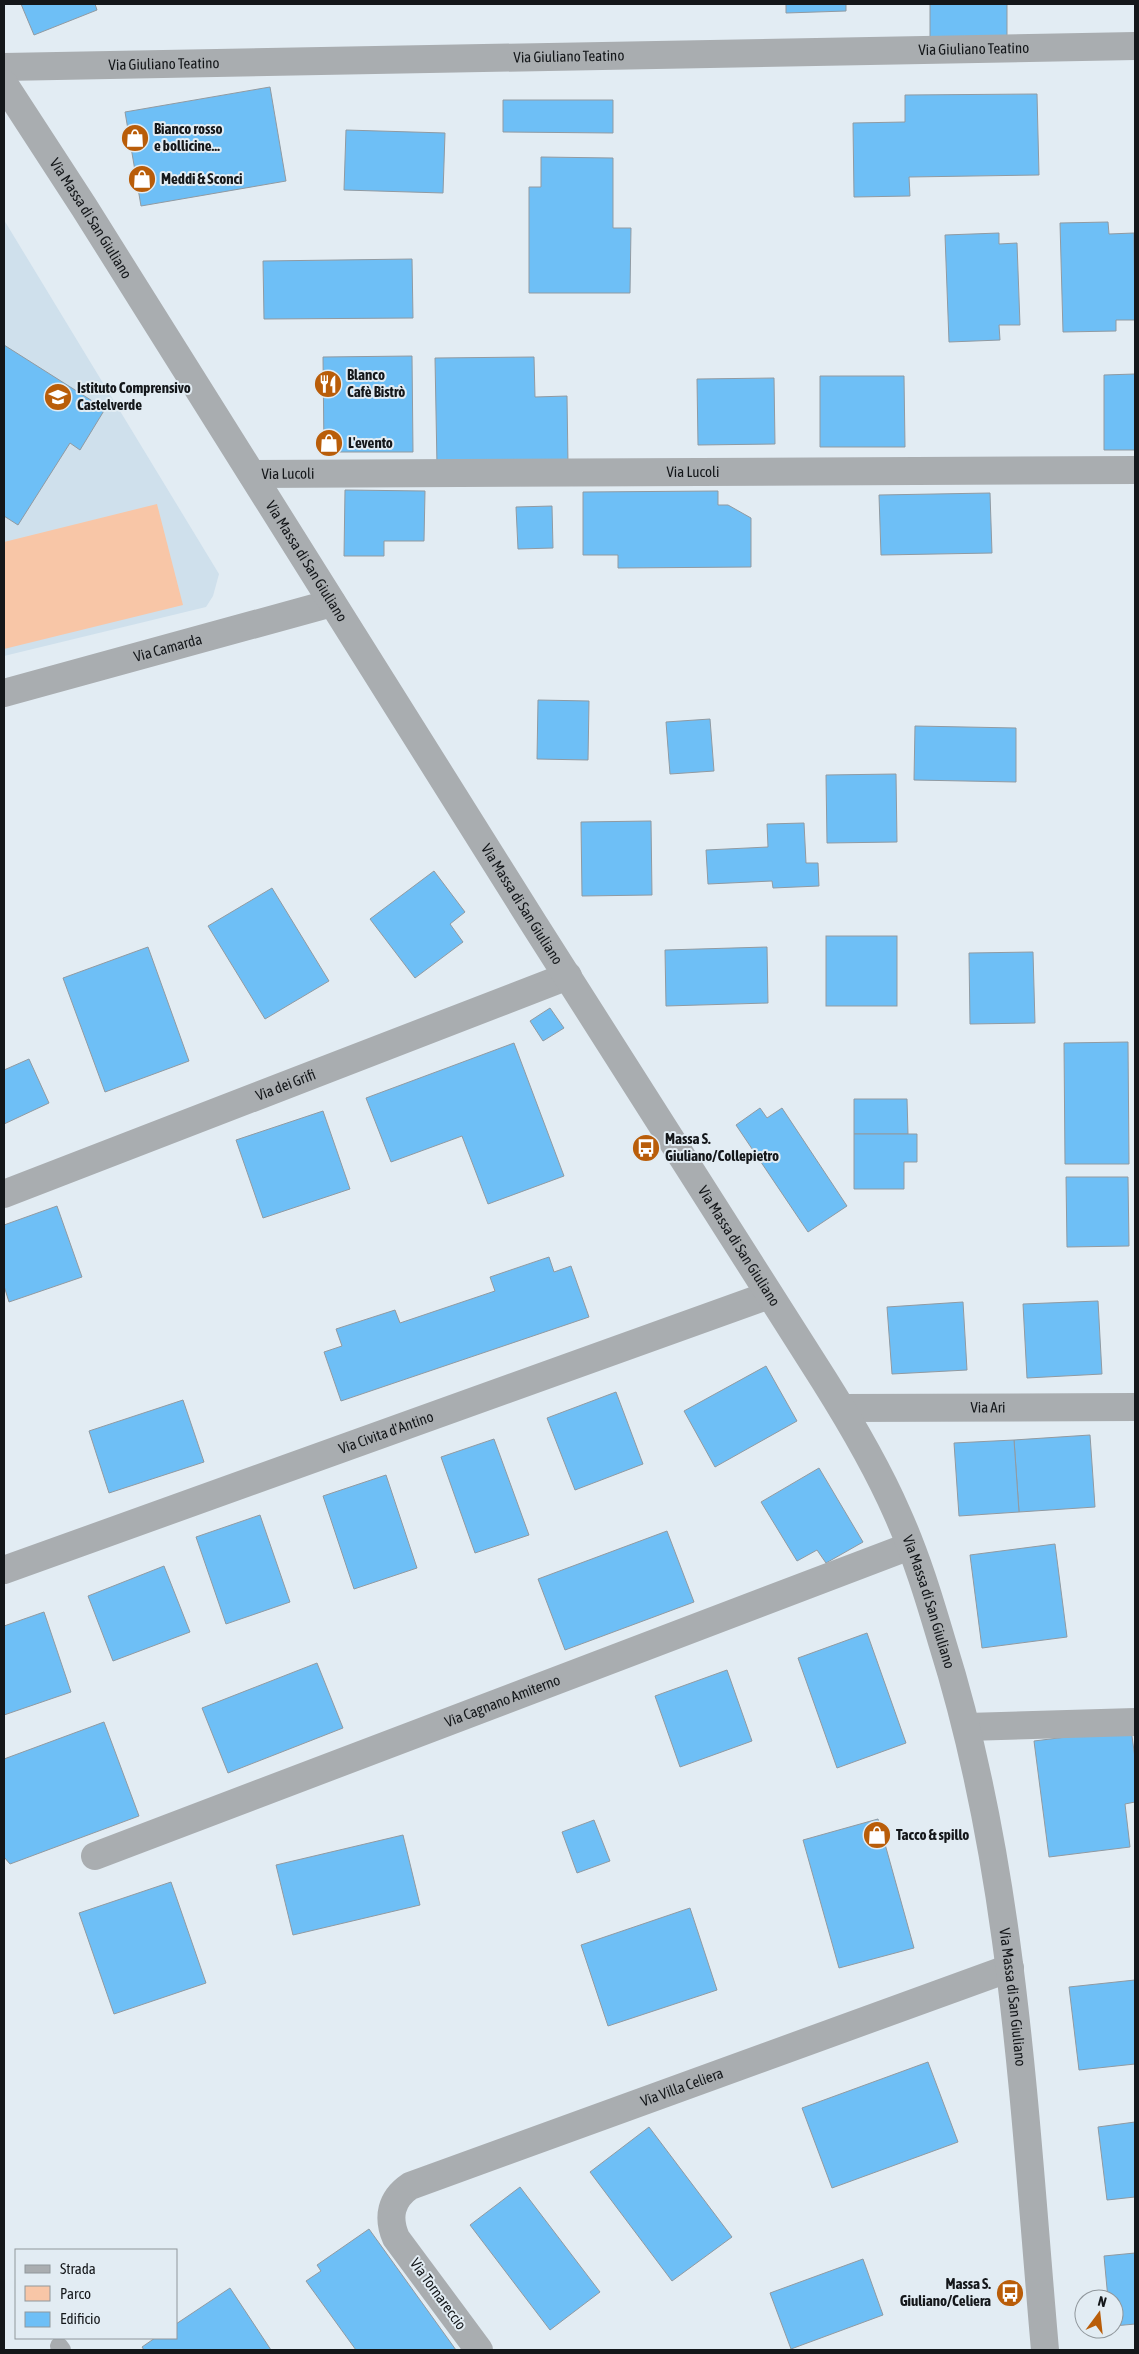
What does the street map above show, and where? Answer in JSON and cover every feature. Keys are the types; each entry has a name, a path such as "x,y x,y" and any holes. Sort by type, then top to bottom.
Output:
{"street":[{"name":"Via Giuliano Teatino","path":"4,67 1135,46"},
{"name":"Via Massa di San Giuliano","path":"4,84 842,1408 881,1479 924,1584 967,1727 998,1880 1010,1968 1045,2350"},
{"name":"Via Lucoli","path":"252,474 1135,470"},
{"name":"Via Camarda","path":"4,693 332,603"},
{"name":"Via dei Grifi","path":"4,1194 568,976"},
{"name":"Via Civita d'Antino","path":"4,1570 769,1295"},
{"name":"Via Ari","path":"842,1408 1135,1407"},
{"name":"Via Cagnano Amiterno","path":"95,1856 910,1546"},
{"path":"967,1727 1135,1722"},
{"name":"Via Villa Celiera","path":"396,2238 392,2220 394,2203 402,2192 420,2181 1010,1968"},
{"name":"Via Tornareccio","path":"396,2238 479,2350"}],"shaded area":[{"name":"Istituto Comprensivo Castelverde","path":"4,220 219,574 213,596 206,607 4,656"}],"green space":[{"path":"157,504 183,605 4,649 4,542"}],"building":[{"path":"21,4 95,4 97,10 34,35"},
{"path":"786,4 846,4 846,11 786,13"},
{"path":"930,4 1007,4 1007,39 930,40"},
{"path":"270,87 286,181 141,206 125,112"},
{"path":"1037,94 1039,175 909,177 910,196 854,197 853,123 905,122 905,95"},
{"path":"503,100 613,100 613,133 503,132"},
{"path":"346,130 445,133 443,193 344,190"},
{"path":"541,157 613,158 613,228 631,228 630,293 529,293 529,187 541,187"},
{"path":"1108,222 1109,234 1134,233 1135,320 1116,320 1116,331 1063,332 1060,223"},
{"path":"999,233 999,244 1017,243 1020,325 999,325 1000,340 949,342 945,235"},
{"path":"412,259 413,318 264,319 263,261"},
{"path":"4,345 105,409 80,450 70,443 18,525 4,516"},
{"path":"412,356 413,452 324,452 323,357"},
{"path":"534,357 535,397 567,396 568,464 437,466 435,358"},
{"path":"1135,374 1135,450 1104,450 1104,375"},
{"path":"820,376 904,376 905,447 820,447"},
{"path":"774,378 775,444 698,445 697,379"},
{"path":"345,490 425,491 424,541 384,541 384,556 344,556"},
{"path":"718,491 718,505 728,505 751,518 751,567 618,568 618,555 583,555 583,492"},
{"path":"990,493 992,553 881,555 879,495"},
{"path":"552,506 553,548 518,549 516,507"},
{"path":"538,700 589,701 588,760 537,759"},
{"path":"710,719 714,771 670,774 666,722"},
{"path":"915,726 1016,728 1016,782 914,780"},
{"path":"896,774 897,842 827,843 826,775"},
{"path":"651,821 652,895 582,896 581,822"},
{"path":"804,823 806,863 818,863 819,886 773,888 772,881 708,884 706,850 768,847 767,824"},
{"path":"434,871 465,912 450,924 463,942 415,978 370,919"},
{"path":"272,888 329,981 265,1019 208,926"},
{"path":"826,936 897,936 897,1006 826,1006"},
{"path":"148,947 189,1061 105,1092 63,978"},
{"path":"767,947 768,1003 666,1006 665,950"},
{"path":"1033,952 1035,1023 970,1024 969,953"},
{"path":"550,1008 564,1028 543,1041 530,1021"},
{"path":"1128,1042 1129,1164 1065,1164 1064,1043"},
{"path":"514,1043 564,1176 488,1204 462,1136 391,1162 366,1098"},
{"path":"29,1059 49,1103 4,1124 4,1070"},
{"path":"854,1099 907,1099 908,1134 854,1134"},
{"path":"760,1108 767,1118 782,1108 847,1206 808,1232 736,1125"},
{"path":"323,1111 350,1189 263,1218 236,1140"},
{"path":"854,1134 917,1134 917,1162 904,1162 904,1189 854,1189"},
{"path":"1066,1177 1128,1177 1129,1246 1067,1247"},
{"path":"57,1206 82,1277 9,1302 4,1286 4,1225"},
{"path":"549,1257 554,1272 571,1266 589,1317 341,1401 324,1352 342,1346 336,1329 395,1310 400,1323 495,1291 490,1277"},
{"path":"1098,1301 1102,1374 1027,1378 1023,1304"},
{"path":"963,1302 967,1370 892,1374 887,1307"},
{"path":"766,1366 797,1421 715,1467 684,1411"},
{"path":"616,1392 643,1464 575,1490 547,1418"},
{"path":"183,1400 204,1462 109,1493 89,1431"},
{"path":"1090,1435 1095,1507 1019,1512 1014,1440"},
{"path":"494,1439 529,1535 475,1553 441,1457"},
{"path":"1014,1440 1019,1512 959,1516 954,1443"},
{"path":"819,1468 863,1542 826,1563 817,1550 797,1561 761,1502"},
{"path":"386,1475 417,1568 354,1589 323,1496"},
{"path":"260,1515 290,1602 226,1624 196,1537"},
{"path":"667,1531 694,1602 565,1650 538,1579"},
{"path":"1055,1544 1067,1637 982,1648 970,1555"},
{"path":"164,1566 190,1632 113,1661 88,1596"},
{"path":"44,1612 71,1692 4,1715 4,1626"},
{"path":"867,1633 906,1743 837,1768 798,1658"},
{"path":"317,1663 343,1728 228,1773 202,1708"},
{"path":"727,1670 752,1741 680,1767 655,1696"},
{"path":"104,1722 139,1816 10,1864 4,1857 4,1759"},
{"path":"1131,1729 1135,1758 1135,1802 1125,1804 1130,1847 1049,1857 1034,1741"},
{"path":"878,1819 914,1948 839,1968 803,1840"},
{"path":"594,1820 610,1861 577,1873 562,1832"},
{"path":"403,1835 420,1905 293,1935 276,1865"},
{"path":"171,1882 206,1983 114,2014 79,1913"},
{"path":"690,1908 717,1990 608,2026 581,1945"},
{"path":"1135,1980 1135,2064 1079,2070 1069,1987"},
{"path":"928,2062 958,2142 832,2188 802,2108"},
{"path":"1135,2122 1135,2197 1107,2200 1098,2127"},
{"path":"649,2127 732,2237 672,2281 590,2172"},
{"path":"520,2187 600,2292 550,2330 470,2225"},
{"path":"369,2229 456,2350 356,2350 306,2281 321,2271 317,2265"},
{"path":"1135,2253 1135,2324 1124,2325 1124,2289 1107,2289 1104,2256"},
{"path":"863,2259 883,2315 791,2349 770,2293"},
{"path":"230,2288 271,2350 144,2350 142,2347 154,2339 178,2339 178,2323"}],"place":[{"name":"Bianco rosso e bollicine…","path":"135,138"},
{"name":"Meddi & Sconci","path":"142,179"},
{"name":"Blanco Cafè Bistrò","path":"328,384"},
{"name":"Istituto Comprensivo Castelverde","path":"58,397"},
{"name":"L'evento","path":"329,443"},
{"name":"Massa S. Giuliano/Collepietro","path":"646,1148"},
{"name":"Tacco & spillo","path":"877,1835"},
{"name":"Massa S. Giuliano/Celiera","path":"1010,2293"}]}
